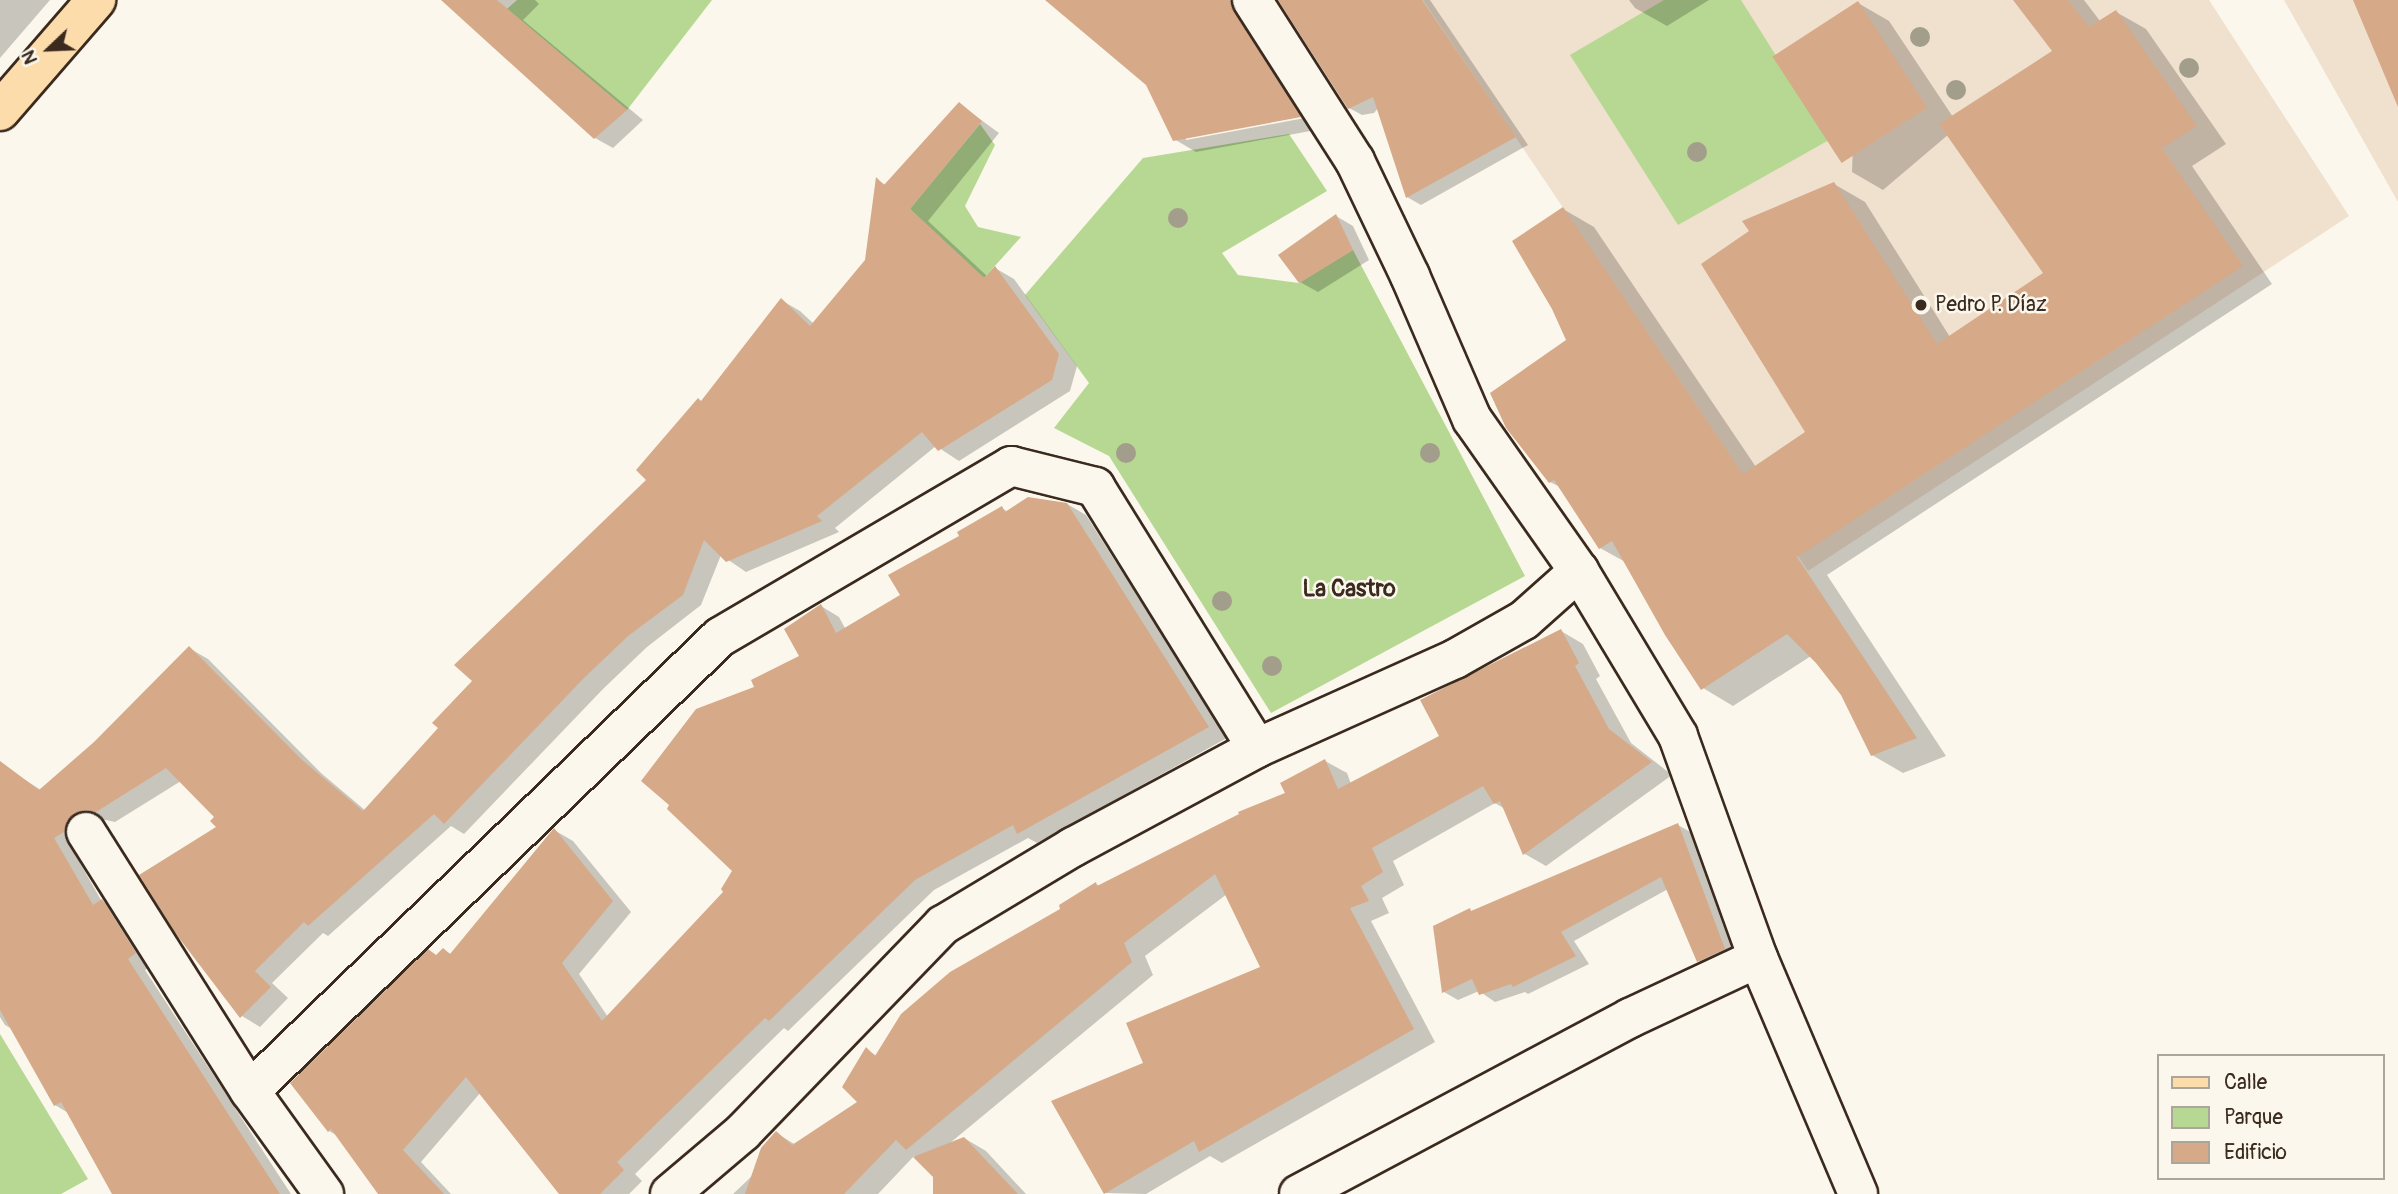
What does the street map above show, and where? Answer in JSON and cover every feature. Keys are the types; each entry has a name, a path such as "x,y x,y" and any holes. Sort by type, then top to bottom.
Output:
{"main road":[{"path":"0,111 96,0"}],"street":[{"path":"1252,0 1355,161 1410,276 1472,419 1579,571 1678,736 1758,958 1858,1194"},
{"path":"250,1091 720,637 1011,466 1095,487 1257,748"},
{"path":"670,1194 743,1132 943,925 1073,847 1257,748 1455,659 1524,620 1579,571"},
{"path":"86,832 250,1091 324,1194"},
{"path":"1299,1194 1630,1018 1758,958"}],"shaded area":[{"name":"Pedro P. Díaz","path":"1423,0 2209,0 2349,216 1808,571"},
{"path":"2284,0 2398,0 2398,202"}],"green space":[{"path":"517,0 712,0 627,110 507,9"},
{"path":"1664,0 1741,0 1829,140 1678,225 1570,55"},
{"path":"980,124 995,145 965,206 978,227 1021,237 984,278 910,209"},
{"path":"1289,134 1327,191 1222,253 1238,275 1299,283 1353,250 1525,576 1271,713 1109,456 1054,428 1089,383 1025,295 1143,158"},
{"path":"0,1034 88,1179 61,1194 0,1194"}],"building":[{"path":"441,0 497,0 627,110 594,139"},
{"path":"1045,0 1230,0 1234,12 1301,117 1173,141 1146,85"},
{"path":"1278,0 1422,0 1516,137 1406,198 1373,97 1348,109"},
{"path":"2013,0 2068,0 2089,27 2116,10 2197,126 2162,148 2243,266 1797,557 1917,738 1871,756 1841,695 1816,663 1787,634 1701,690 1665,635 1612,541 1599,549 1554,480 1549,483 1506,428 1490,393 1566,340 1552,309 1512,241 1563,207 1743,474 1805,432 1701,264 1749,231 1742,221 1834,182 1937,344 2043,273 1939,124 2052,51"},
{"path":"2353,0 2398,0 2398,107"},
{"path":"1858,1 1927,108 1842,163 1772,57"},
{"path":"959,102 982,121 910,209 984,278 995,266 1059,354 1052,380 938,451 922,432 817,516 822,521 726,562 704,540 683,595 628,636 584,678 444,824 434,814 308,926 304,922 255,971 271,987 240,1018 176,934 139,875 216,827 210,821 214,817 166,768 96,812 86,810 75,813 67,821 64,832 54,838 93,905 102,899 136,953 128,959 280,1194 112,1194 61,1102 54,1106 0,1010 0,761 39,790 94,742 189,646 302,760 363,811 438,728 432,723 472,681 454,665 646,480 636,470 698,398 701,401 781,298 810,326 865,260 876,177 884,185"},
{"path":"1336,214 1353,250 1299,283 1278,255"},
{"path":"1028,497 1067,503 1209,727 1017,834 1013,825 915,880 769,1021 765,1018 617,1162 624,1170 600,1194 559,1194 466,1077 403,1150 444,1194 378,1194 331,1129 328,1132 290,1083 428,949 436,955 443,948 450,954 554,828 613,901 562,963 602,1021 723,892 721,889 732,871 667,809 669,805 641,781 696,709 754,687 751,680 799,656 784,629 821,604 836,633 900,595 888,575 959,536 957,532 1002,506 1005,512"},
{"path":"1561,629 1579,663 1575,666 1609,729 1652,762 1523,855 1500,801 1494,804 1483,786 1372,848 1383,872 1361,886 1369,901 1350,908 1414,1029 1199,1152 1194,1141 1104,1194 1051,1101 1143,1063 1126,1023 1260,967 1215,874 1124,943 1132,962 906,1150 896,1140 844,1194 745,1194 761,1148 776,1131 792,1145 857,1102 842,1087 866,1047 875,1056 901,1014 950,972 1060,909 1059,905 1096,882 1097,886 1239,814 1238,812 1285,793 1280,783 1325,759 1338,789 1439,736 1420,700"},
{"path":"1678,823 1725,949 1697,962 1661,877 1561,932 1576,956 1513,987 1511,984 1479,995 1472,979 1442,993 1433,926 1470,908 1471,911"},
{"path":"964,1137 1018,1194 933,1194 933,1177 913,1157"}],"place":[{"name":"Pedro P. Díaz","path":"1921,305"}],"district":[{"name":"La Castro","path":"1349,589"}]}
